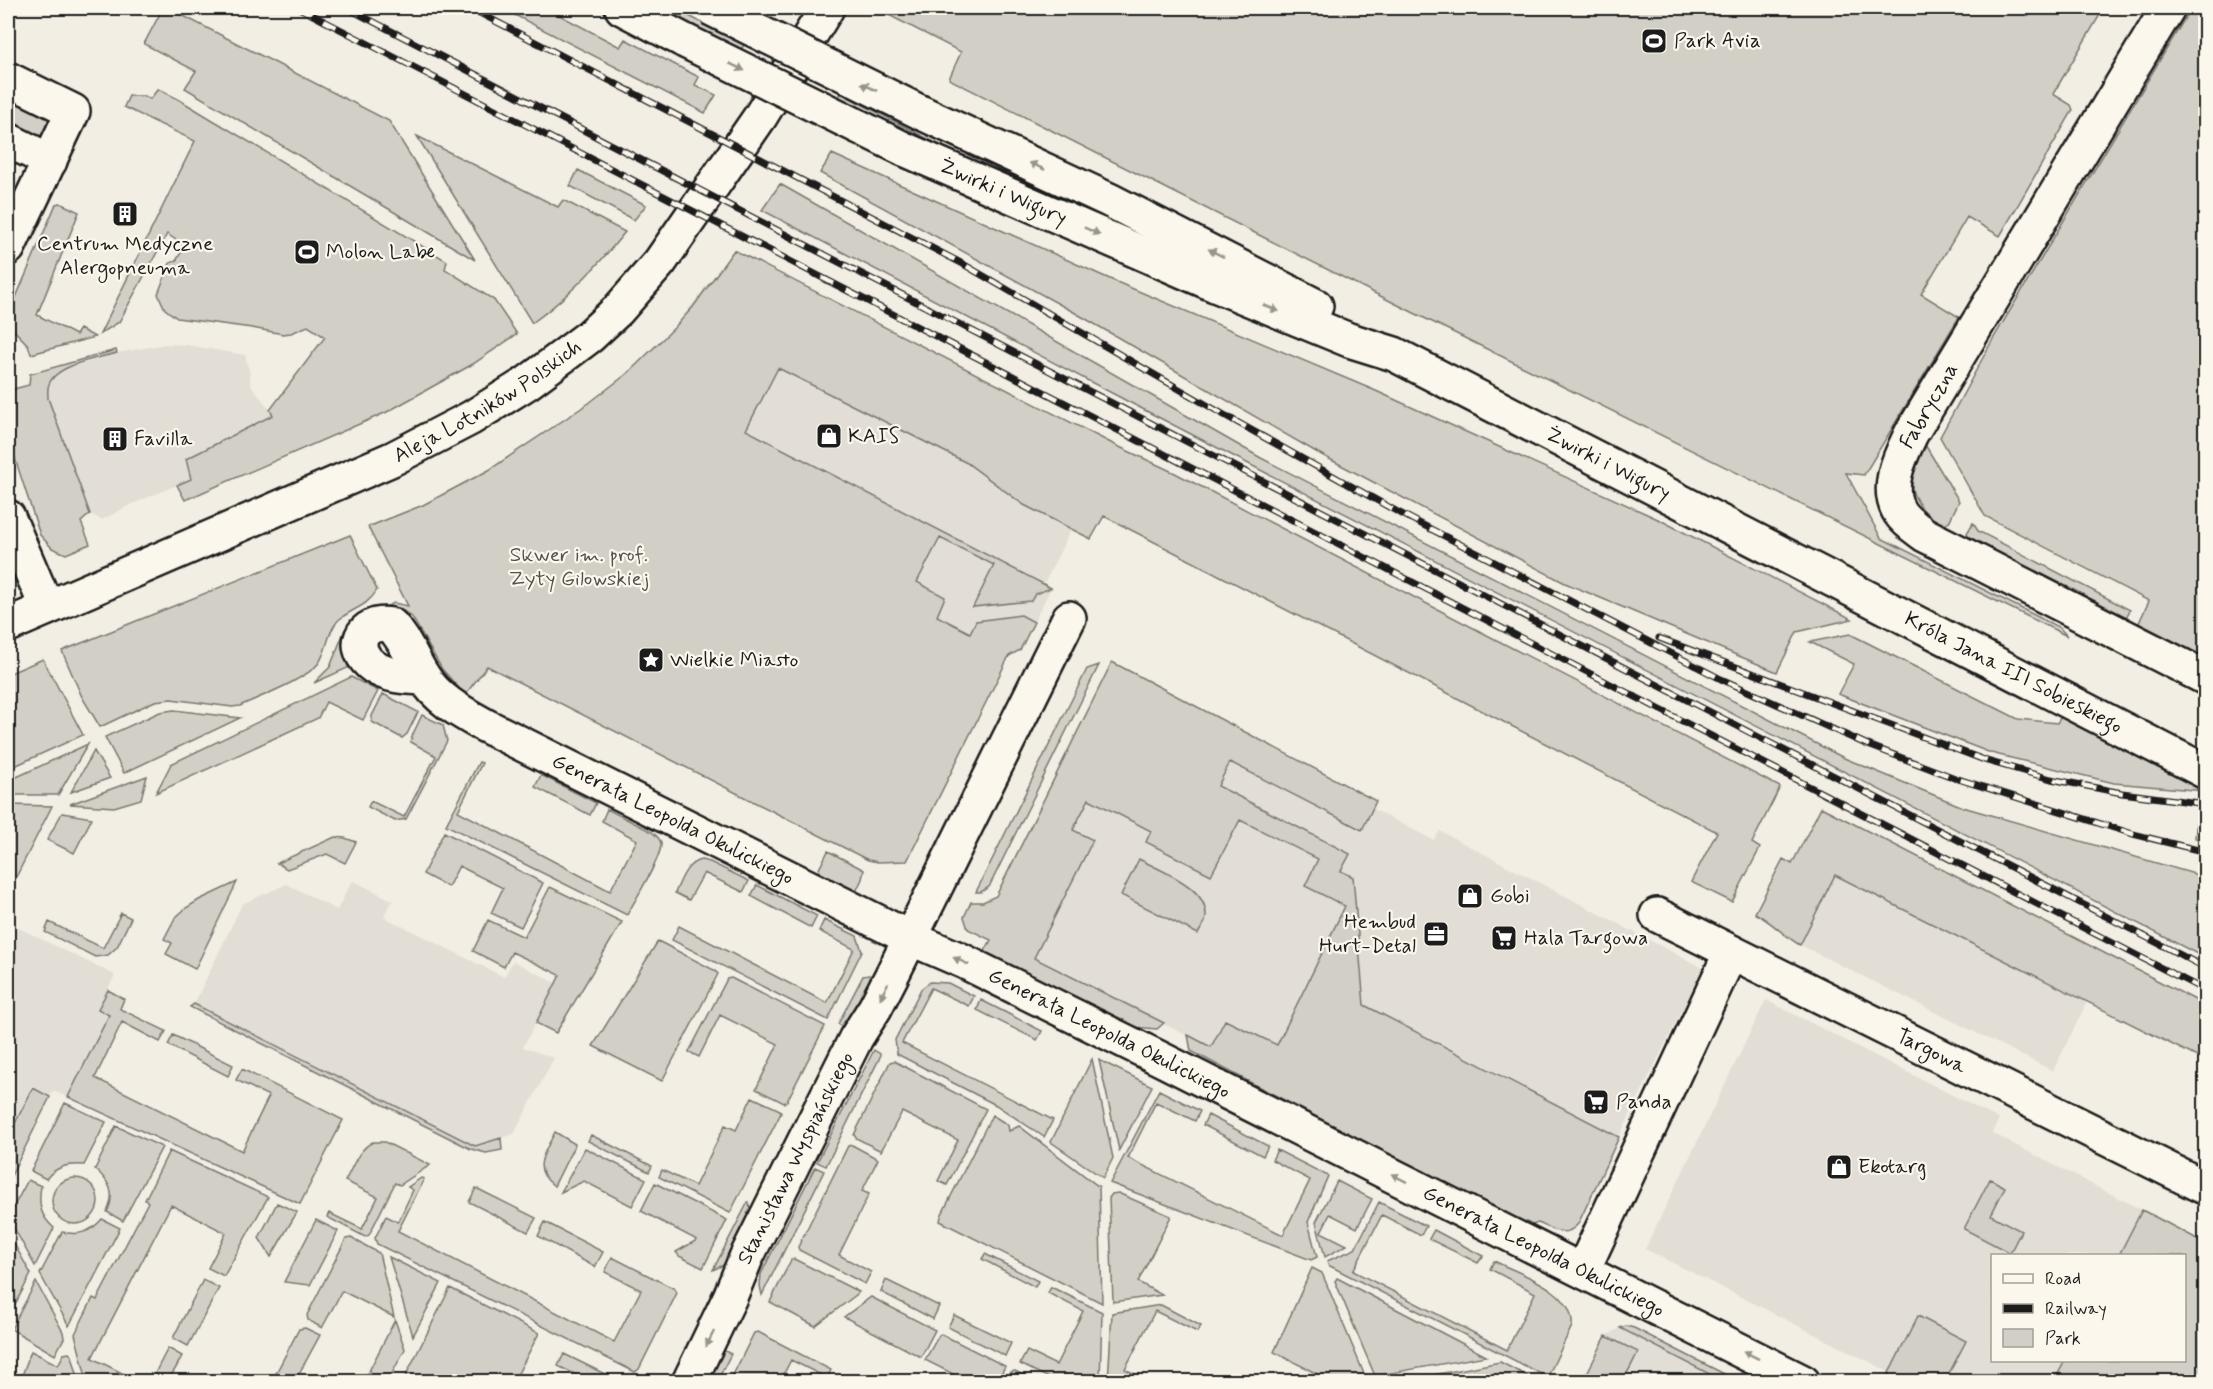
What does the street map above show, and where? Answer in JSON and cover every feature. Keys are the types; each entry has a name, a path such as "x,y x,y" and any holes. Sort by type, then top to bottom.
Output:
{"street":[{"name":"Żwirki i Wigury","path":"622,8 904,149 1215,285 1349,339 1394,354 1823,575"},
{"name":"Żwirki i Wigury","path":"709,8 1217,254 1356,326 1394,354"},
{"name":"Aleja Lotników Polskich","path":"8,625 420,445 513,393 590,336 634,293 672,246 760,117 827,8"},
{"name":"Fabryczna","path":"2168,8 1911,434 1895,470 1894,486 1899,512 1925,535 2205,678"},
{"path":"8,79 73,111 8,248"},
{"path":"8,140 50,161"},
{"path":"8,517 47,608"},
{"name":"Króla Jana III Sobieskiego","path":"1823,575 2205,772"},
{"name":"Stanisława Wyspiańskiego","path":"689,1382 746,1258 856,1038 875,1008 1069,618"},
{"name":"Generała Leopolda Okulickiego","path":"424,678 450,706 484,725 910,938 1151,1054 1803,1382"},
{"name":"Targowa","path":"1657,915 2205,1188"},
{"path":"1583,1270 1731,952"}],"shaded area":[{"path":"734,250 1113,444 1044,584 1051,588 1020,650 1009,655 902,598 589,403 628,373 674,328"},
{"path":"166,344 187,345 245,355 250,384 274,415 186,459 191,479 130,505 102,520 90,514 48,398 48,385 56,374 68,367 117,353"},
{"path":"1201,720 1433,840 1440,831 1703,968 1619,1137 1569,1111 1389,1138 1034,958 1092,841 1073,830 1112,755"},
{"path":"1835,875 2088,1000 2053,1071 1800,945"},
{"path":"354,881 394,901 390,903 384,917 504,977 513,961 556,983 523,1047 554,1058 514,1134 475,1146 194,1004 242,904 287,884 337,910"},
{"path":"8,923 115,975 98,1009 109,1015 68,1097 53,1091 8,1182"},
{"name":"Ekotarg","path":"1766,1000 1999,1119 1992,1133 2142,1210 2120,1254 1991,1254 1991,1362 2064,1362 2054,1381 1905,1381 1645,1249"},
{"path":"1620,1328 1723,1381 1583,1382 1606,1336"}],"green space":[{"path":"163,8 168,8 389,121 475,260 185,88 196,71 144,44"},
{"path":"501,8 546,8 620,47 625,39 699,77 695,85 716,95 705,113"},
{"path":"645,8 674,8 744,45 737,55"},
{"path":"884,8 2104,8 2053,94 2071,105 2073,110 2000,236 1967,217 1921,294 1959,317 1864,475 1846,473 1881,538 2060,628 2067,636 1404,308 949,79 961,52 881,11"},
{"path":"2191,8 2205,8 2205,661 2137,627 2149,601 1985,516 1940,437 1993,339"},
{"path":"158,89 447,261 445,269 494,300 517,334 473,364 387,412 185,500 177,485 191,479 186,459 273,415 270,410 325,337 308,326 283,334 177,318 165,309 158,294 170,263 176,261 185,246 167,234 119,322 100,334 195,141 124,107 129,96 145,96 150,99"},
{"path":"841,93 949,150 946,155 834,105"},
{"path":"8,94 54,119 46,137 41,138 8,125"},
{"path":"417,136 558,207 563,200 625,232 582,281 532,323"},
{"path":"832,154 1112,280 1376,391 1660,520 1852,619 1797,632 1777,672 1565,583 1318,453 1079,315 820,173"},
{"path":"578,170 646,205 634,220 570,186"},
{"path":"780,184 1261,458 1844,758 1963,807 2205,877 2205,958 762,210"},
{"path":"60,203 79,212 37,315 76,335 80,329 95,337 31,354 28,345 8,324 8,316 56,204"},
{"name":"Skwer im. prof. Zyty Gilowskiej","path":"734,250 1113,444 1175,473 1780,787 1752,843 1760,848 1732,902 1691,882 1717,832 1104,516 1091,539 1024,505 967,463 778,368 746,430 1051,588 1035,594 1031,601 973,607 994,565 940,538 917,582 945,597 937,616 970,633 976,621 1021,615 1034,622 1020,650 1009,656 907,861 868,860 487,666 465,695 442,669 412,617 399,608 387,608 352,666 314,683 330,667 344,632 353,622 394,603 408,606 368,527 423,505 489,470 589,403 628,373 674,328 693,307"},
{"path":"116,350 117,353 60,371 48,386 48,398 90,514 81,522 90,544 66,554 52,548 40,535 8,437 8,398 14,389 29,385 30,374"},
{"path":"1924,443 1959,501 1949,522 1942,527 1919,505 1912,491 1914,463"},
{"path":"1973,523 1978,531 2130,610 2125,619 1969,541 1967,533"},
{"path":"350,535 377,590 365,603 336,623 321,659 312,670 293,682 240,706 232,707 171,699 155,701 100,727 82,697 62,651"},
{"path":"1850,634 2018,719 2057,723 2061,717 2205,791 2114,783 1991,753 1838,694 1854,664 1810,642"},
{"path":"43,659 83,735 8,769 8,674"},
{"path":"1112,662 1376,801 1362,830 1230,762 1218,786 1350,854 1341,871 1353,877 1364,1005 1619,1137 1578,1224 1573,1229 1564,1232 1538,1223 1526,1227 1191,1051 1188,1035 1211,1047 1225,1020 1277,1045 1345,906 1305,886 1318,859 1240,820 1211,875 1146,842 1151,831 1089,799 1073,830 1093,840 1034,958 1164,1023 1157,1029 1133,1027 984,953 991,940 968,929 964,917 971,902 983,902 996,896"},
{"path":"1099,665 989,887 976,892 1087,669"},
{"path":"351,677 378,691 363,720 326,702 318,718 156,793 171,764"},
{"path":"383,694 418,712 407,734 402,738 372,722 372,716"},
{"path":"174,710 240,718 124,773 105,737 160,712"},
{"path":"422,715 443,725 447,741 406,819 395,821 368,807 371,801 404,817 436,756 411,742"},
{"path":"88,744 58,795 8,795 8,781"},
{"path":"94,751 110,778 71,792"},
{"path":"479,762 482,763 458,811 610,891 637,840 602,821 607,809 652,832 660,840 658,857 627,915 446,825"},
{"path":"541,775 596,803 590,815 535,787"},
{"path":"147,776 141,799 114,807 70,804"},
{"path":"8,805 52,806 8,893"},
{"path":"1821,807 2205,1005 2205,1061 1835,875 1800,945 1755,913 1783,859 1792,864"},
{"path":"62,813 92,818 74,853 47,840"},
{"path":"2197,818 2205,818 2205,840 2195,838"},
{"path":"444,832 543,883 521,927 491,913 503,888 459,866 448,887 423,874"},
{"path":"335,837 356,842 345,863 327,854 287,869 277,863"},
{"path":"828,851 864,870 854,896 819,875 819,869"},
{"path":"1139,859 1184,883 1202,900 1206,910 1205,922 1198,934 1121,895"},
{"path":"701,860 749,881 743,892 704,873 689,900 675,893 688,868"},
{"path":"237,882 195,969 166,954 172,943 164,939 175,918 199,900"},
{"path":"757,885 817,916 811,928 751,896"},
{"path":"550,887 622,922 556,1033 536,1023 560,975 512,952 504,967 473,951 488,920 524,937"},
{"path":"121,913 131,918 117,947 108,955 95,957 45,932 49,922 103,948"},
{"path":"824,920 857,936 862,951 828,1020 672,940 679,926 827,1003 854,949 819,931"},
{"path":"658,941 718,974 662,1081 593,1046"},
{"path":"863,976 873,977 846,1028 838,1024"},
{"path":"731,978 825,1026 784,1103 756,1089 778,1044 720,1015 699,1057 689,1052 727,979"},
{"path":"930,982 948,983 974,996 969,1006 931,988 902,1043 1053,1120 1044,1137 996,1105 897,1054 895,1040 921,989"},
{"path":"108,990 124,999 120,1009 166,1031 160,1042 122,1022 95,1078 242,1151 269,1096 236,1080 242,1069 343,1120 300,1204 68,1097 109,1015 98,1009"},
{"path":"981,1000 1042,1031 1037,1040 977,1010"},
{"path":"194,1004 475,1146 501,1138 502,1150 486,1153 471,1149 190,1007"},
{"path":"173,1035 233,1065 228,1076 168,1045"},
{"path":"874,1050 880,1054 880,1057 826,1166 817,1162"},
{"path":"1092,1059 1113,1158 1103,1178 1051,1142"},
{"path":"1099,1060 1152,1086 1119,1150"},
{"path":"894,1061 986,1109 947,1185 938,1181 958,1140 902,1112 881,1151 854,1135 890,1062"},
{"path":"33,1088 50,1097 8,1182 8,1137"},
{"path":"1159,1090 1200,1111 1195,1121 1156,1102 1128,1158 1283,1235 1310,1180 1272,1160 1277,1150 1328,1176 1308,1222 1317,1257 1311,1260 1110,1183"},
{"path":"752,1097 780,1110 781,1113 730,1213 659,1177 662,1170 695,1186 725,1125 736,1130"},
{"path":"65,1103 106,1122 84,1165 63,1167 54,1171 46,1179 31,1171"},
{"path":"992,1115 1008,1125 1009,1131 1019,1126 1099,1187 1102,1303 940,1221"},
{"path":"1208,1115 1268,1146 1263,1156 1203,1125"},
{"path":"116,1126 162,1147 123,1221 107,1212 111,1199 110,1188 95,1169"},
{"path":"555,1132 575,1144 554,1186 547,1179 541,1167 544,1154"},
{"path":"591,1135 652,1166 649,1172 588,1141"},
{"path":"373,1142 385,1142 430,1165 400,1185 395,1183 369,1235 365,1237 327,1217 329,1213 362,1229 378,1197 345,1181 363,1149"},
{"path":"852,1145 878,1159 862,1191 869,1194 839,1255 871,1272 865,1284 799,1250 798,1247 848,1146"},
{"path":"585,1148 646,1179 632,1206 584,1181 561,1192"},
{"path":"169,1151 268,1197 224,1276 208,1268 226,1233 171,1205 92,1358 138,1381 87,1381 75,1334 93,1298 97,1300 148,1202 145,1200"},
{"path":"815,1167 824,1171 762,1295 761,1274"},
{"path":"75,1178 91,1185 98,1201 91,1217 75,1224 59,1217 52,1201 59,1185"},
{"path":"421,1178 424,1179 398,1231 614,1342 641,1290 605,1272 612,1257 675,1289 677,1293 639,1369 635,1372 377,1244 375,1238 386,1216 398,1222 413,1190 408,1187"},
{"path":"1990,1179 2005,1187 1991,1215 2021,1231 2010,1253 1964,1229"},
{"path":"28,1180 41,1186 41,1209 54,1228 35,1266 8,1217"},
{"path":"1337,1181 1372,1199 1357,1228 1330,1214 1321,1232 1347,1245 1325,1257 1316,1222"},
{"path":"655,1183 727,1220 703,1268 679,1256 676,1252 697,1240 641,1211"},
{"path":"476,1188 536,1218 528,1232 469,1202"},
{"path":"1118,1193 1171,1216 1138,1282 1162,1295 1113,1302 1109,1198 1112,1194"},
{"path":"748,1202 754,1218 730,1262 713,1270"},
{"path":"1379,1202 1426,1226 1421,1235 1382,1215 1353,1271 1507,1350 1535,1293 1490,1269 1494,1261 1531,1278 1555,1293 1565,1302 1571,1313 1572,1326 1549,1374 1545,1376 1328,1265 1327,1261 1355,1249"},
{"path":"277,1203 297,1212 271,1257 259,1238"},
{"path":"2142,1210 2205,1243 2205,1381 2054,1381 2064,1362 2186,1362 2186,1254 2120,1254"},
{"path":"102,1219 120,1228 69,1326 40,1274 62,1232 84,1232 94,1227"},
{"path":"316,1220 338,1231 310,1285 284,1282"},
{"path":"545,1222 603,1252 595,1267 538,1236"},
{"path":"1434,1230 1483,1256 1478,1263 1429,1239"},
{"path":"8,1233 31,1274 8,1318"},
{"path":"351,1238 379,1253 394,1317 342,1291 322,1328 308,1320 307,1315 346,1239"},
{"path":"985,1254 1038,1281 1035,1287 982,1259"},
{"path":"389,1257 441,1283 413,1336"},
{"path":"794,1259 859,1292 815,1326 770,1302 791,1260"},
{"path":"1312,1268 1322,1273 1367,1381 1331,1381 1274,1352"},
{"path":"1337,1278 1486,1356 1375,1376 1335,1281"},
{"path":"203,1280 219,1288 188,1346 173,1338"},
{"path":"886,1280 939,1306 933,1319 881,1292"},
{"path":"36,1282 63,1332 64,1338 55,1355 11,1329"},
{"path":"1051,1287 1102,1312 1100,1381 1055,1381 1020,1364 1027,1351 1056,1365 1083,1311 1048,1293"},
{"path":"450,1288 539,1333 514,1381 403,1381"},
{"path":"871,1297 935,1330 921,1357 844,1317"},
{"path":"1161,1305 1201,1326 1197,1332 1155,1311 1125,1369 1149,1381 1108,1381 1112,1313"},
{"path":"954,1315 1011,1343 1005,1356 948,1327"},
{"path":"1918,1316 1966,1341 1945,1381 1895,1381 1887,1377"},
{"path":"395,1320 405,1349 388,1381 364,1381"},
{"path":"1626,1326 1738,1381 1723,1381 1620,1328"},
{"path":"305,1328 320,1335 295,1381 272,1381 299,1329"},
{"path":"758,1332 831,1370 827,1378 791,1360 780,1381 730,1381 754,1333"},
{"path":"941,1334 1005,1366 998,1381 967,1381 925,1360"},
{"path":"1606,1336 1638,1352 1622,1379 1592,1381 1586,1375"},
{"path":"168,1348 182,1356 168,1378 151,1381"},
{"path":"723,1350 731,1354 717,1381 707,1382"},
{"path":"31,1351 58,1365 64,1354 69,1353 72,1356 79,1381 20,1381"},
{"path":"564,1354 619,1381 589,1381 558,1366"},
{"path":"1500,1362 1537,1381 1479,1381 1467,1375 1463,1381 1402,1381"},
{"path":"1015,1371 1036,1381 1005,1381 1011,1372"}],"railway":[{"path":"299,8 2206,991"},
{"path":"347,8 2206,968"},
{"path":"470,8 963,264 1396,511 1721,679 1868,745 1955,778 2133,834 2206,852"},
{"path":"1659,638 1987,761 2051,779 2122,793 2206,804"}],"place":[{"name":"Park Avia","path":"1654,41"},
{"name":"Centrum Medyczne Alergopneuma","path":"125,214"},
{"name":"Molon Labe","path":"307,252"},
{"name":"KAIS","path":"829,436"},
{"name":"Favilla","path":"115,439"},
{"name":"Wielkie Miasto","path":"651,660"},
{"name":"Gobi","path":"1470,896"},
{"name":"Hembud Hurt-Detal","path":"1436,934"},
{"name":"Hala Targowa","path":"1504,938"},
{"name":"Panda","path":"1596,1102"},
{"name":"Ekotarg","path":"1839,1167"}]}
